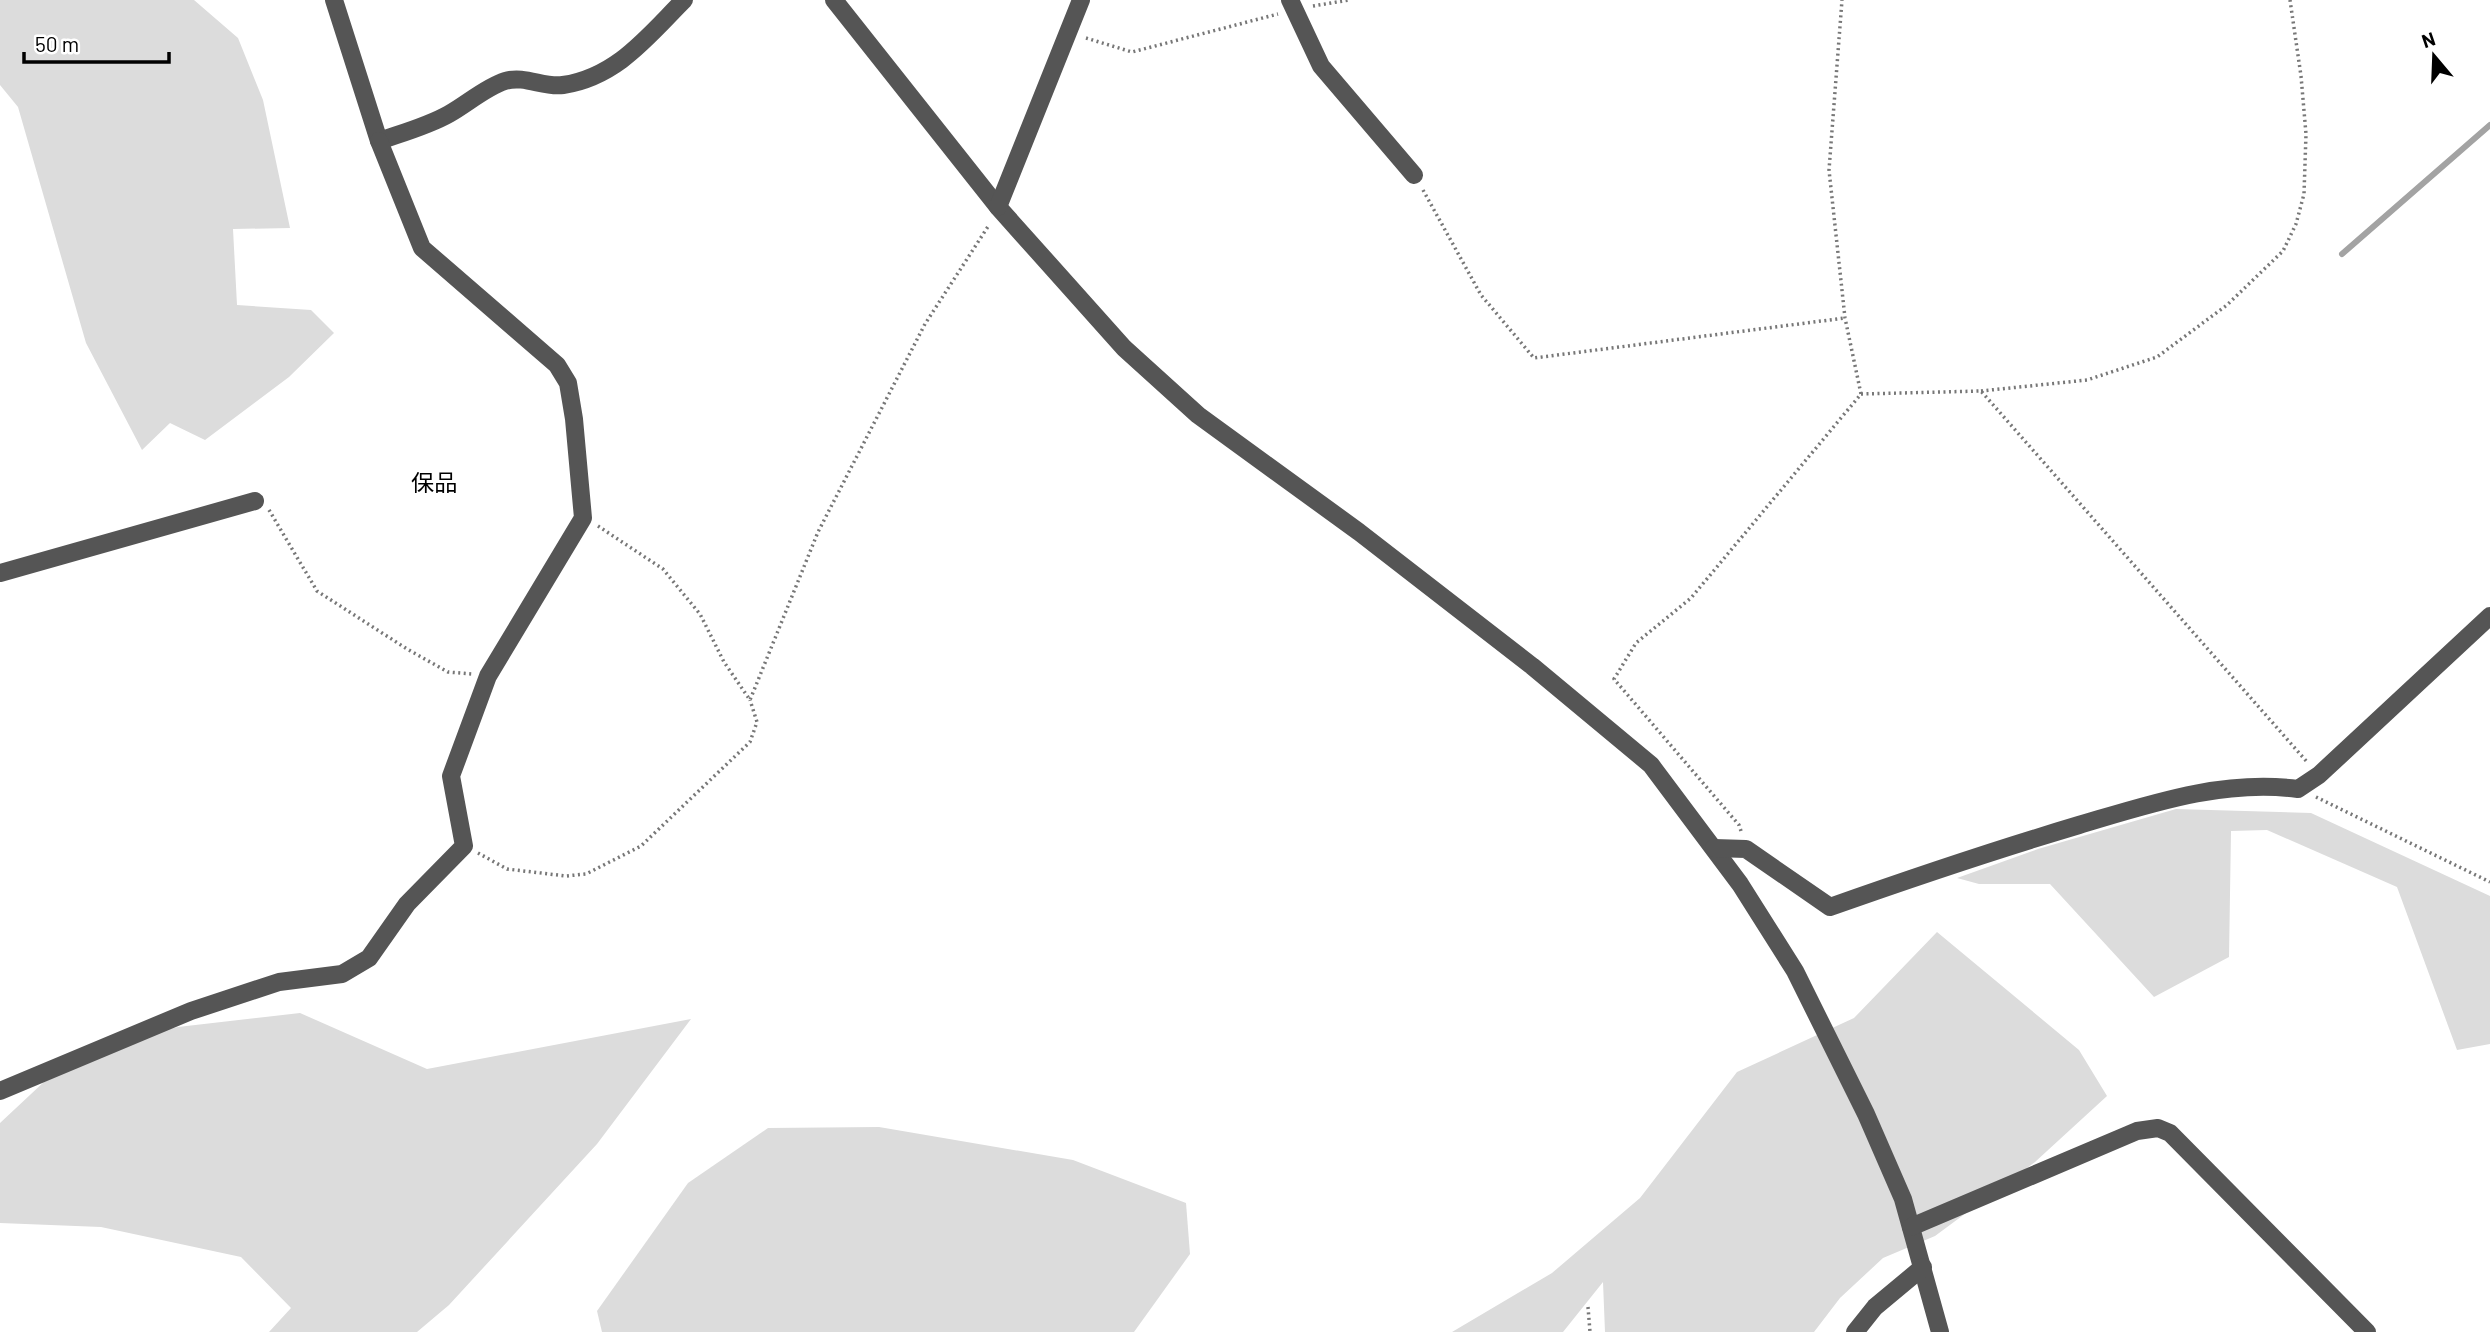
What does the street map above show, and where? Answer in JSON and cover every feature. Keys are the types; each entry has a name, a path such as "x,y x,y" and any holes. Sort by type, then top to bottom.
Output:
{"street":[{"path":"0,1091 191,1012 279,982 342,974 369,958 407,904 464,846 451,776 488,676 583,518 568,383 557,365 422,248 379,141 334,0"},
{"path":"379,141 446,116 502,82 516,79 560,86 609,71 684,0"},
{"path":"834,0 998,207 1124,348 1198,415 1359,532 1532,666 1651,765 1740,884 1795,971 1866,1114 1903,1199 1940,1332"},
{"path":"998,207 1081,0"},
{"path":"1291,5 1321,66 1414,175"},
{"path":"0,573 255,501"},
{"path":"1714,848 1746,849 1830,907 1994,850 2165,799 2220,789 2277,786 2298,789 2319,775 2490,616"},
{"path":"1911,1227 2137,1132 2158,1128 2170,1133 2367,1332"},
{"path":"1855,1332 1875,1307 1923,1267"}],"path":[{"path":"1068,32 1132,52 1291,5 1349,0"},
{"path":"1842,0 1829,170 1845,318 1861,394"},
{"path":"1746,849 1739,825 1614,679 1636,643 1692,598 1861,394 1980,391 2087,380 2157,357 2227,305 2283,251 2296,224 2304,194 2306,134 2290,0"},
{"path":"1414,175 1481,295 1534,358 1845,318"},
{"path":"750,700 818,532 925,324 985,235 998,207"},
{"path":"1980,391 2319,775"},
{"path":"255,501 271,511 317,591 448,672 488,676"},
{"path":"464,846 507,869 566,876 586,874 641,846 750,743 757,722 750,700 724,662 700,614 663,569 611,533 583,518"},
{"path":"2298,789 2490,882"},
{"path":"1588,1307 1590,1332"}],"shaded area":[{"path":"0,0 194,0 238,38 263,100 290,228 233,229 237,305 311,310 334,333 289,377 205,440 170,423 142,450 86,343 18,107 0,85"},
{"path":"2176,809 2311,813 2490,896 2490,1044 2457,1050 2397,887 2267,830 2231,831 2229,957 2154,997 2050,884 1979,884 1957,878 2038,849"},
{"path":"1937,932 2079,1050 2107,1096 2035,1162 1935,1236 1883,1258 1840,1298 1814,1332 1605,1332 1603,1282 1563,1332 1452,1332 1552,1273 1640,1198 1737,1072 1854,1018"},
{"path":"300,1013 427,1069 691,1019 597,1144 449,1305 417,1332 269,1332 291,1308 241,1257 101,1227 0,1223 0,1123 77,1051 178,1027"},
{"path":"879,1127 1073,1160 1186,1203 1190,1254 1134,1332 602,1332 597,1311 688,1183 768,1128"}],"waterway":[{"path":"2342,254 2490,125"}],"district":[{"name":"保品","path":"434,482"}]}
